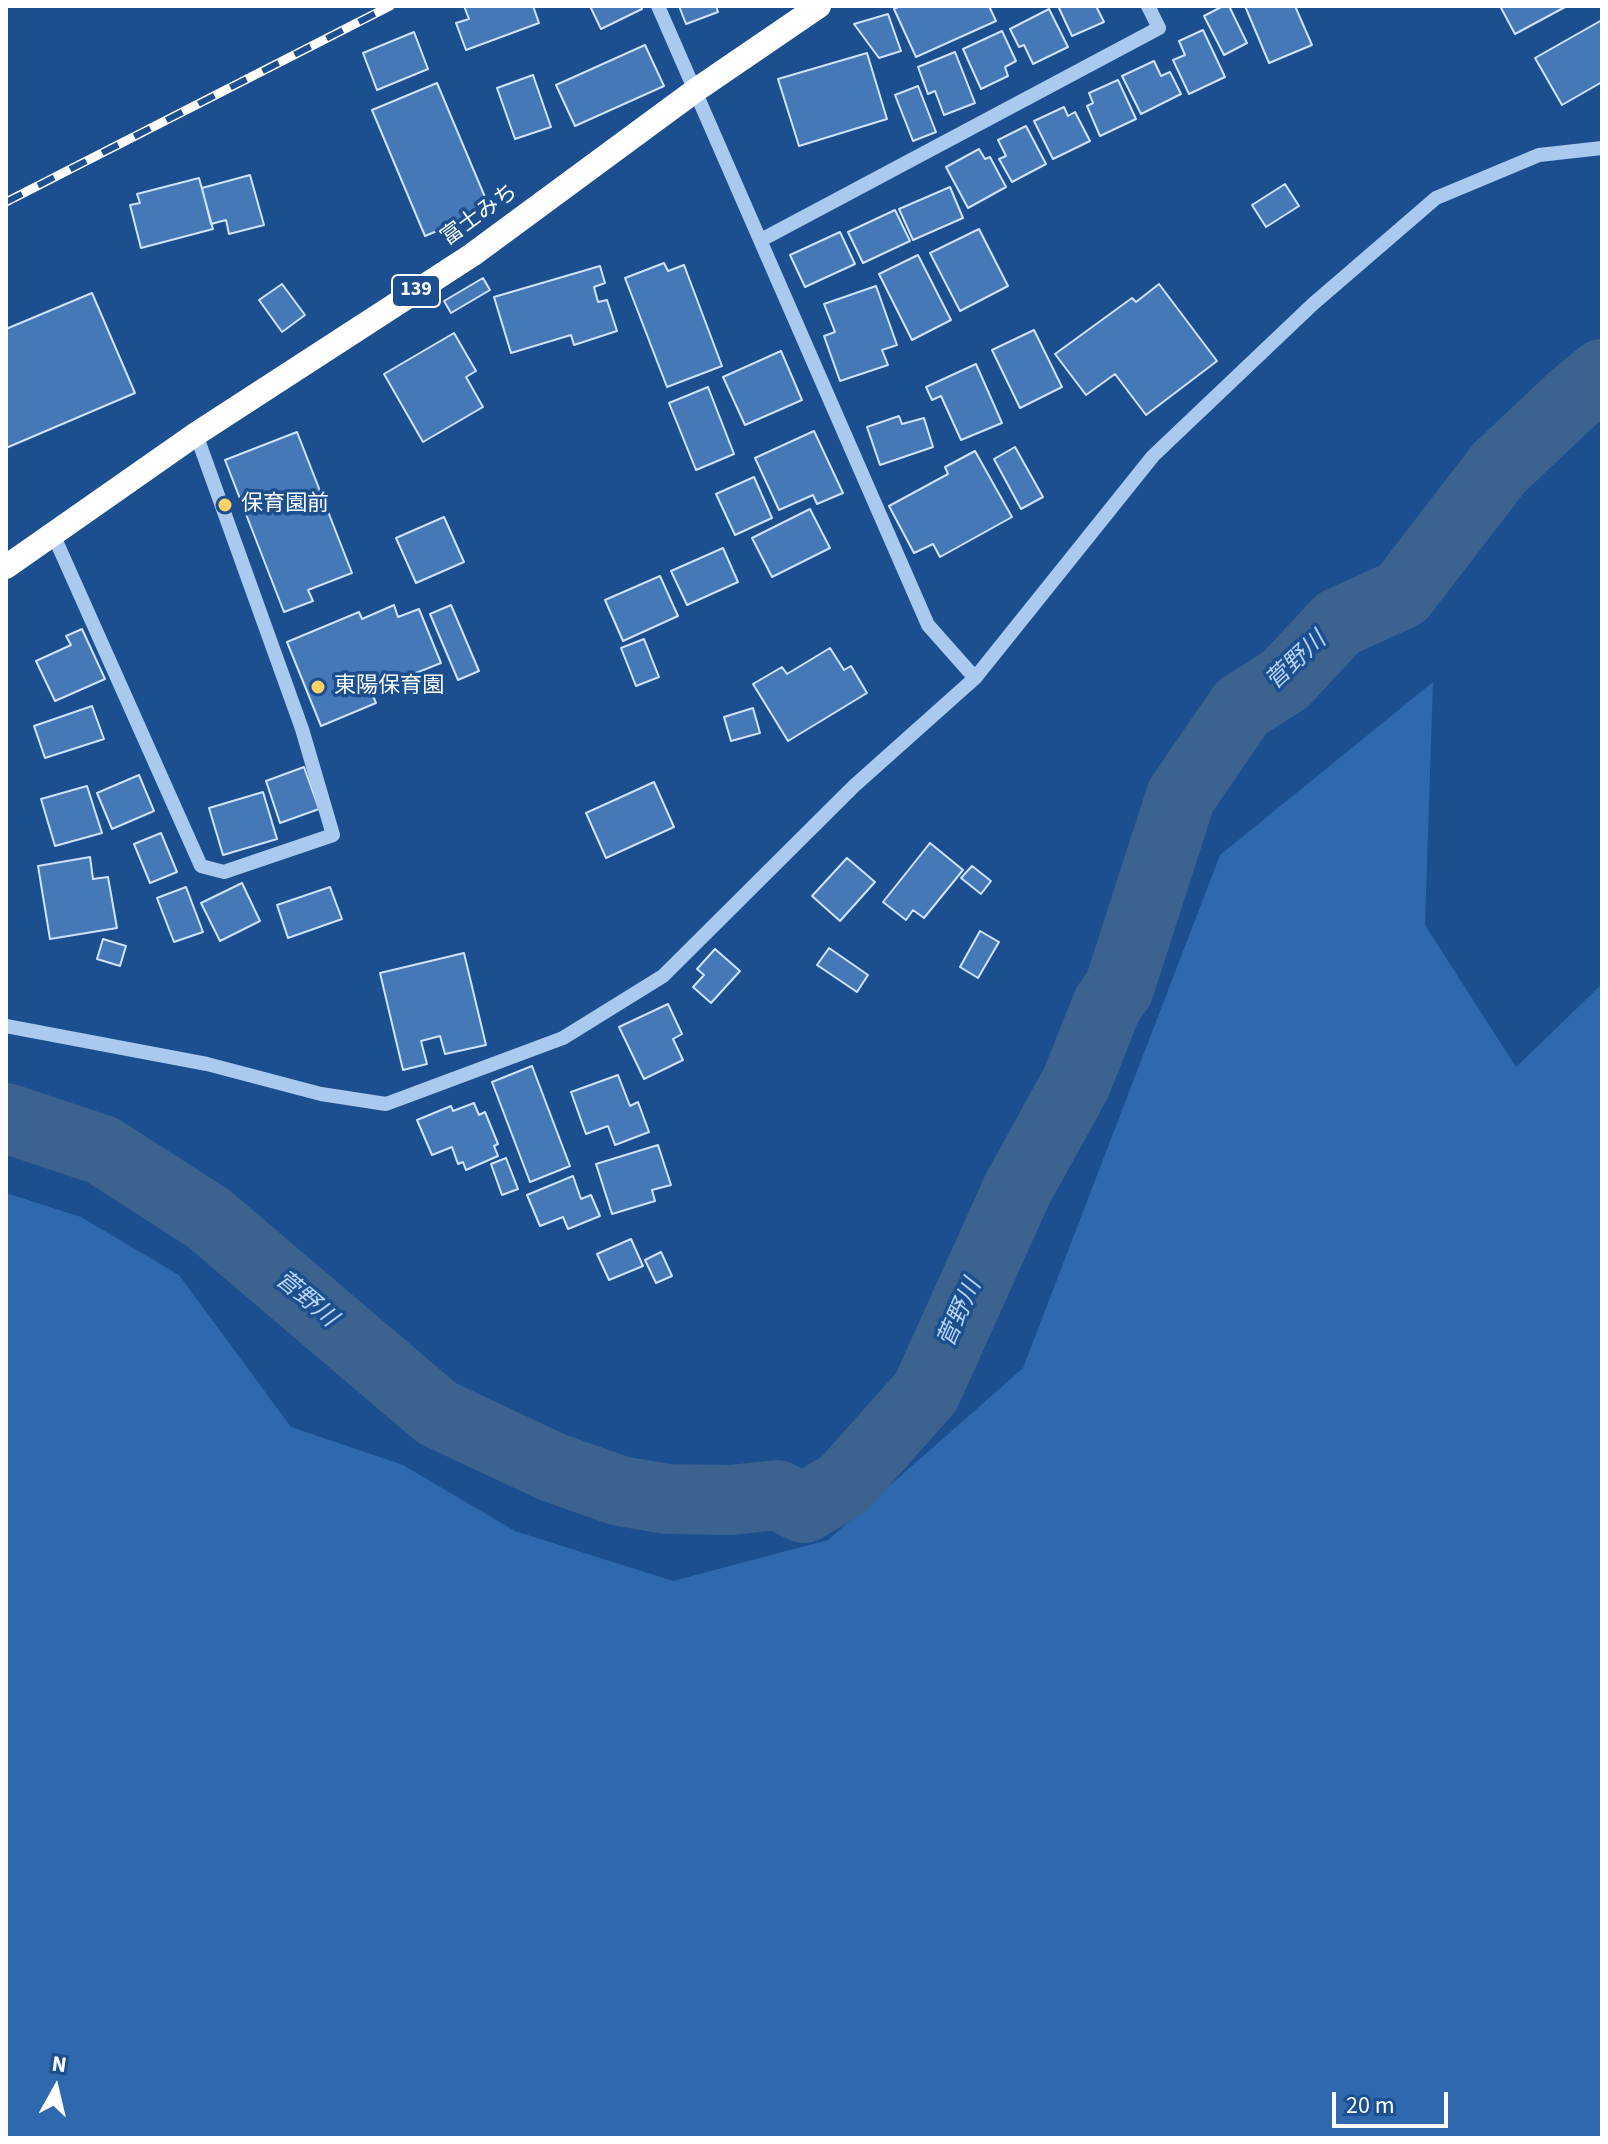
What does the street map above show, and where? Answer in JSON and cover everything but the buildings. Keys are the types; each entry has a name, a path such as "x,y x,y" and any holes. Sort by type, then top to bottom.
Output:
{"highway":[{"name":"富士みち","path":"6,567 196,434 472,255 696,90 819,6"}],"street":[{"path":"658,6 928,625 975,678"},
{"path":"761,240 1159,28 1148,6"},
{"path":"6,1026 207,1064 321,1094 386,1104 563,1038 663,976 854,786 975,678 1153,456 1313,304 1436,198 1539,155 1602,148"},
{"path":"53,534 201,866 224,872 333,835 302,729 196,434"}],"shaded area":[{"path":"1433,682 1425,925 1516,1067 1602,984 1602,2138 6,2138 6,1193 81,1217 179,1275 291,1427 403,1465 515,1531 673,1581 828,1540 1023,1368 1220,855"}],"waterway":[{"name":"菅野川","path":"6,1118 102,1150 208,1218 437,1413 552,1467 620,1491 667,1499 731,1500 777,1495 804,1508 844,1484 926,1392 1017,1190 1076,1083 1107,1005 1119,988 1181,796 1242,707 1285,680 1338,623 1402,594 1499,468 1602,374"}],"railway":[{"path":"6,202 390,6"}],"place":[{"name":"保育園前","path":"225,505"},
{"name":"東陽保育園","path":"318,687"}]}
